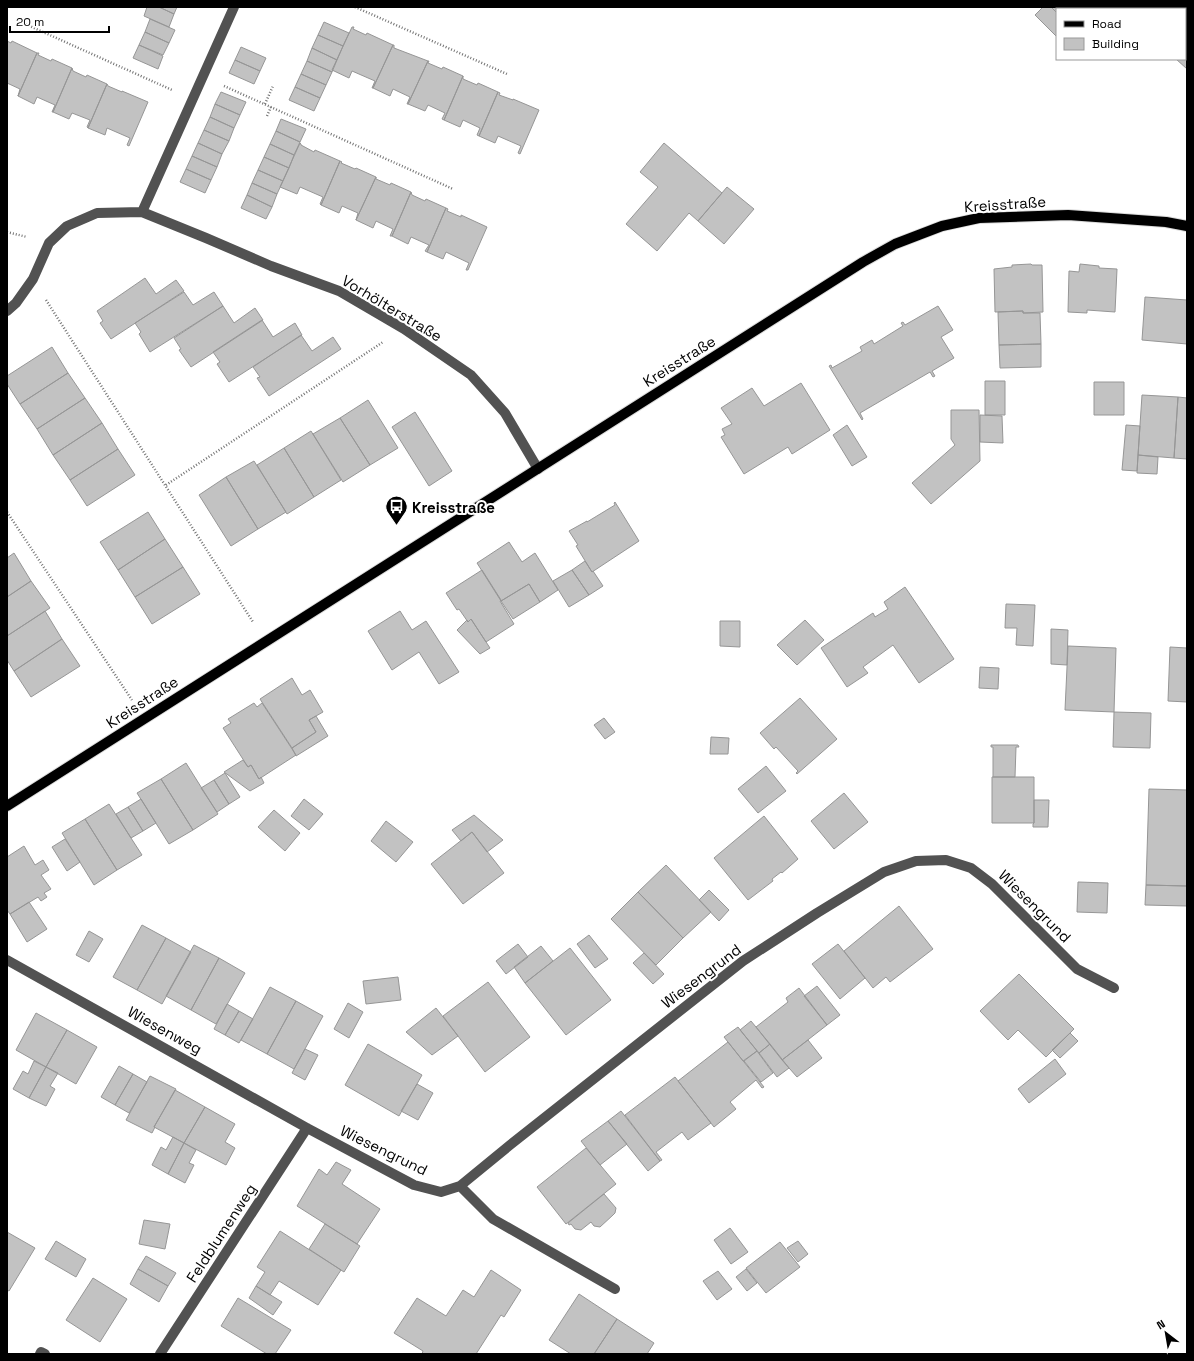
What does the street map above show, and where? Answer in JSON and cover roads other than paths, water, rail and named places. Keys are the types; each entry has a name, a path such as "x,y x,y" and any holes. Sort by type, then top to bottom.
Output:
{"main road":[{"name":"Kreisstraße","path":"7,806 863,262 896,244 942,226 979,218 1068,215 1166,222 1187,226"}],"street":[{"path":"142,212 234,7"},
{"name":"Vorhölterstraße","path":"7,311 16,303 33,279 49,243 66,226 97,213 142,212 271,266 339,291 404,329 471,375 505,413 538,469"},
{"name":"Wiesengrund","path":"307,1128 414,1185 441,1192 460,1186 744,961 817,913 884,872 916,861 946,860 971,868 992,884 1077,969 1114,988"},
{"name":"Wiesenweg","path":"7,960 307,1128"},
{"name":"Feldblumenweg","path":"160,1354 307,1128"},
{"path":"460,1186 493,1219 615,1289"},
{"path":"40,1354 41,1352 45,1354"}],"place":[{"name":"Kreisstraße","path":"396,526"}]}
